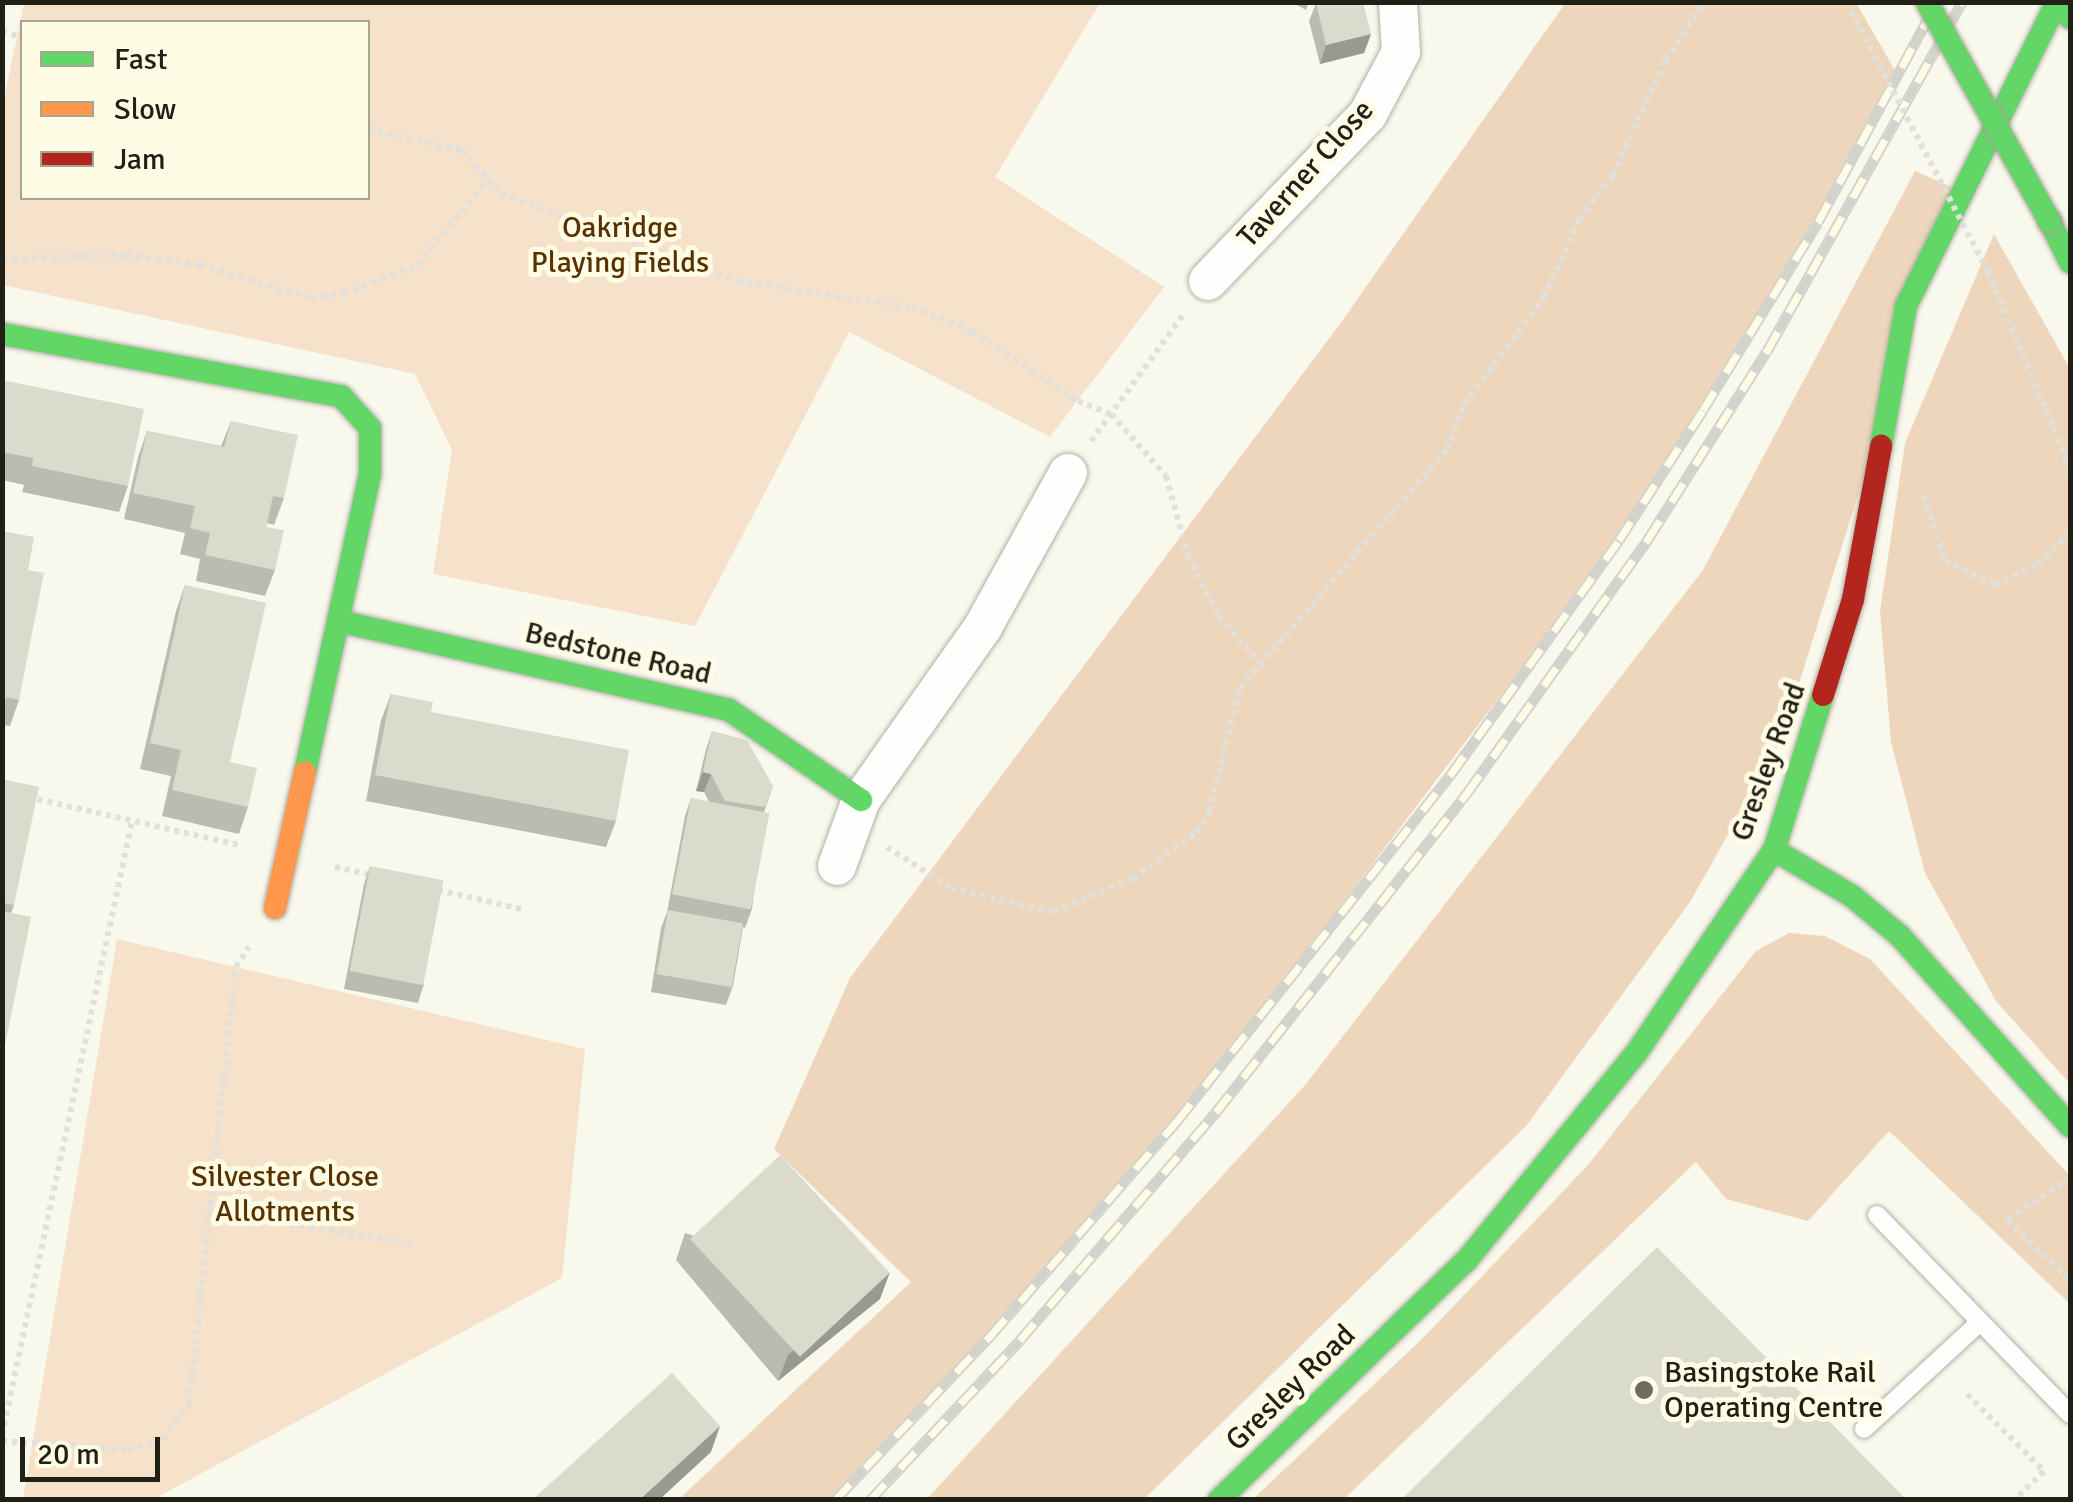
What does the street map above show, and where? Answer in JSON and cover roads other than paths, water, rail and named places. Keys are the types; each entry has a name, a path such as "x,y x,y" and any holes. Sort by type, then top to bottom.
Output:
{"main road":[{"path":"1927,2 2070,262"},
{"path":"2059,2 2070,18"},
{"name":"Gresley Road","path":"1219,1500 1466,1261 1637,1052 1774,850 1853,599 1906,306 2059,2"},
{"path":"2,334 341,396 370,428 370,474 275,908"},
{"name":"Bedstone Road","path":"338,621 729,710 858,814"},
{"path":"1774,850 1852,896 1900,936 2070,1126"}],"street":[{"name":"Taverner Close","path":"1208,281 1368,114 1401,52 1398,2"},
{"path":"838,866 858,814 983,627 1068,472"}],"lane":[{"path":"1877,1215 2070,1414"},
{"path":"1864,1428 1980,1322"}],"railway":[{"path":"835,1500 991,1335 1177,1121 1451,774 1619,540 1703,410 1818,222 1937,2"},
{"path":"870,1500 1020,1340 1216,1112 1467,793 1648,539 1767,351 1962,2"}],"place":[{"name":"Basingstoke Rail Operating Centre","path":"1644,1390"}],"park label":[{"name":"Oakridge Playing Fields","path":"620,245"},
{"name":"Silvester Close Allotments","path":"285,1194"}]}
